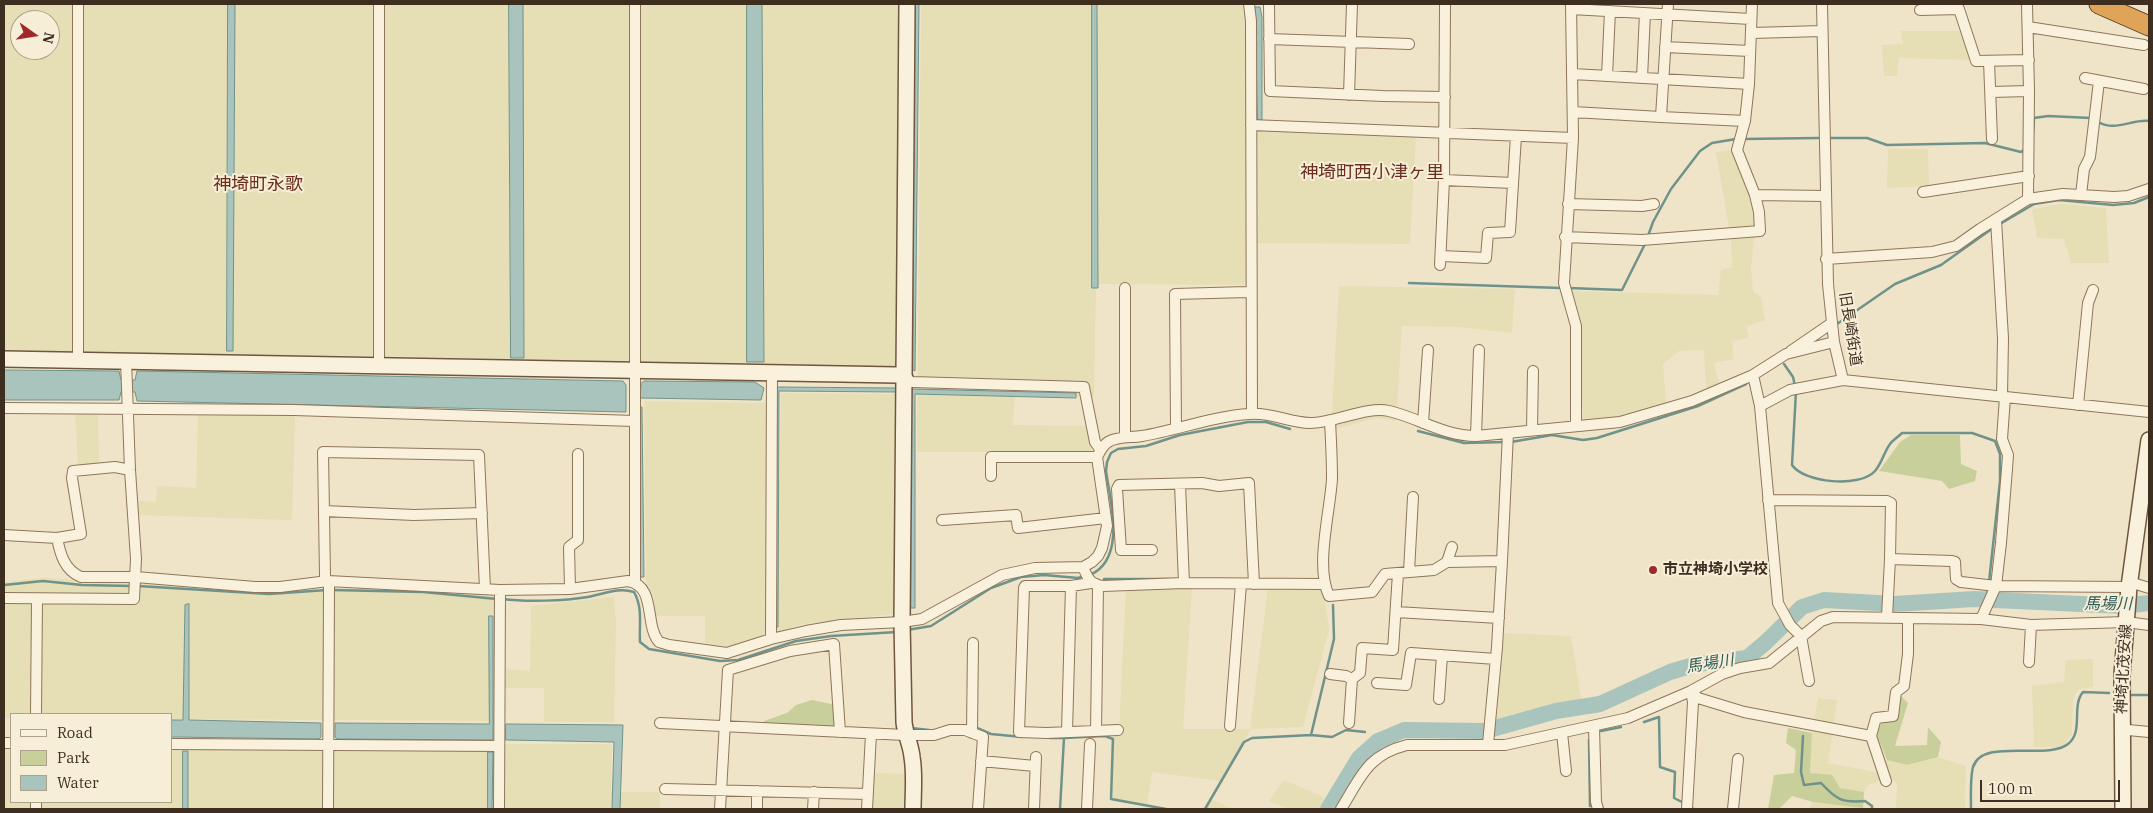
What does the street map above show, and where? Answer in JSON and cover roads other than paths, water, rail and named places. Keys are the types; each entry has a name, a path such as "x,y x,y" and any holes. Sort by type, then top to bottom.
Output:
{"highway":[{"path":"2099,4 2149,26"}],"street":[{"path":"78,4 78,359"},
{"path":"378,365 380,4"},
{"path":"636,4 635,582 649,602 652,629 659,642 726,653 742,650 771,639 842,625 902,629 932,615 976,588 1002,576 1071,586 1089,577"},
{"path":"907,4 902,629 905,735 912,753 914,767 913,809"},
{"path":"1249,4 1251,21 1252,125 1252,414"},
{"path":"1269,4 1270,91 1445,97"},
{"path":"1349,95 1352,4"},
{"path":"1445,4 1444,180 1440,260 1486,258 1488,233 1510,232 1516,136"},
{"path":"1565,237 1647,239 1760,231 1760,212 1737,150 1745,120 1749,84 1752,4"},
{"name":"旧長崎街道","path":"1822,4 1826,259 1834,342 1843,380 2149,412"},
{"path":"2027,4 2029,60 2028,199"},
{"path":"1576,425 1576,326 1574,313 1564,287 1565,237 1573,138 1571,7 1645,13 1667,9 1751,19"},
{"path":"1661,117 1667,9"},
{"path":"1920,10 1959,9 1976,61 2029,60"},
{"path":"1607,76 1610,11"},
{"path":"1642,78 1645,13"},
{"path":"2028,27 2144,45"},
{"path":"1752,33 1822,31"},
{"path":"1269,39 1409,44"},
{"path":"1665,47 1750,51"},
{"path":"1989,60 1992,139"},
{"path":"1572,74 1749,84"},
{"path":"2085,78 2144,89"},
{"path":"2081,195 2084,169 2090,157 2099,81"},
{"path":"1991,92 2029,91"},
{"path":"1573,112 1745,120"},
{"path":"1252,125 1573,138"},
{"path":"1923,192 2028,176"},
{"path":"1444,180 1513,183"},
{"path":"1826,259 1932,252 1956,246 1996,225 2028,199 2047,195 2128,196 2149,189"},
{"path":"1755,195 1825,196"},
{"path":"1568,204 1642,206 1654,204"},
{"path":"1983,614 1991,587 2008,455 2002,439 2004,397 2003,338 1996,225"},
{"path":"1125,288 1125,437"},
{"path":"2078,405 2088,303 2093,290"},
{"path":"1176,428 1175,294 1247,292"},
{"path":"991,476 991,457 1099,453 1108,442 1125,437 1142,436 1227,416 1274,415 1292,421 1309,423 1330,421 1375,410 1388,411 1461,436 1508,434 1576,425 1620,422 1692,401 1753,375 1832,323"},
{"path":"1786,354 1834,342"},
{"path":"1423,423 1428,350"},
{"path":"1476,436 1480,350"},
{"path":"4,359 897,375 912,382 1084,387 1099,453 1097,468 1121,550 1152,550"},
{"path":"4,598 134,599 136,559 130,470 126,360"},
{"path":"1532,430 1533,372"},
{"path":"771,639 772,373"},
{"path":"1753,375 1760,406 1778,604 1790,625 1801,636 1809,681"},
{"path":"1760,406 1794,389 1843,380"},
{"path":"4,408 294,410 634,421"},
{"path":"1330,421 1332,479 1325,533 1323,584 1329,596 1372,592 1385,574 1434,570 1447,562 1502,561"},
{"path":"1488,744 1499,618 1508,434"},
{"name":"神埼北茂安線","path":"2122,809 2122,675 2129,590 2149,440"},
{"path":"328,809 329,587 326,576 323,452 479,455 485,589"},
{"path":"570,590 569,547 578,540 578,454"},
{"path":"4,535 57,538 80,534 73,475 115,467 130,470"},
{"path":"1096,731 1089,577 1092,562 1098,556 1112,524 1119,485 1202,482 1219,486 1249,483 1254,584"},
{"path":"1180,484 1184,584"},
{"path":"1349,722 1352,679 1360,673 1362,648 1393,650 1396,612 1404,572 1413,497"},
{"path":"1768,500 1887,501 1891,503 1887,613"},
{"path":"324,511 414,515 482,513"},
{"path":"942,520 1016,515 1018,528 1112,524"},
{"path":"57,538 61,556 66,566 74,574 81,577 135,583 255,587 485,589 500,596 570,590 617,582 635,582"},
{"path":"1447,562 1452,547"},
{"path":"1890,558 1952,561 1955,562 1956,579 1960,582 1991,587 2129,590 2136,584 2149,588"},
{"path":"1022,578 1089,577 1184,584 1323,584"},
{"path":"1022,578 1019,732 1118,730"},
{"path":"1230,726 1241,584"},
{"path":"1067,732 1071,586"},
{"path":"499,809 500,596"},
{"path":"36,713 37,599"},
{"path":"1396,612 1499,618"},
{"path":"1341,809 1368,766 1378,757 1392,749 1407,745 1520,742 1628,718 1722,674 1740,668 1769,663 1821,621 1833,617 1887,613 1908,618 1983,614 2031,624 2126,622 2149,625"},
{"path":"1886,781 1871,736 1876,718 1893,716 1896,692 1904,686 1908,654 1908,618"},
{"path":"2029,662 2031,624"},
{"path":"972,732 973,642"},
{"path":"720,809 728,670 790,651 834,644 840,732"},
{"path":"1377,683 1406,685 1410,652 1496,659"},
{"path":"1440,699 1442,655"},
{"path":"1330,674 1346,676 1352,679"},
{"path":"1691,690 1698,698 1744,712 1871,736"},
{"path":"1687,809 1694,702 1691,690"},
{"path":"660,723 905,735 965,730 983,737 978,809"},
{"path":"1594,727 1596,802 1598,809"},
{"path":"2121,727 2128,730 2149,732"},
{"path":"1562,733 1566,772"},
{"path":"867,809 871,734"},
{"path":"172,744 499,746"},
{"path":"1087,809 1090,744"},
{"path":"1733,809 1738,758"},
{"path":"981,761 1036,762 1034,809"},
{"path":"665,789 868,794"},
{"path":"757,791 757,809"},
{"path":"814,792 814,809"}],"water":[{"path":"228,4 235,4 233,351 227,351"},
{"path":"509,4 523,4 524,358 511,358"},
{"path":"747,4 762,4 764,362 747,362"},
{"path":"915,4 919,4 915,371 913,370"},
{"path":"1092,4 1097,4 1098,288 1092,288"},
{"path":"1255,7 1260,7 1262,17 1262,120 1258,120"},
{"path":"4,370 119,371 121,380 135,380 137,371 623,381 626,385 626,412 137,401 135,392 121,392 119,400 4,400"},
{"path":"644,381 755,382 764,388 761,400 640,398 641,384"},
{"path":"776,387 897,388 897,392 779,391 778,627 775,627"},
{"path":"911,389 1076,393 1076,398 915,394 915,608 911,608"},
{"path":"639,407 642,407 644,577 641,577"},
{"path":"189,604 189,720 321,723 321,737 319,739 172,737 172,720 183,720 185,605"},
{"path":"489,616 493,616 493,740 337,739 335,737 335,723 489,724"},
{"path":"506,724 623,725 620,809 612,809 614,742 506,740"},
{"path":"183,751 188,751 188,809 183,809"},
{"path":"488,752 493,752 492,809 488,809"}],"waterway":[{"path":"2033,133 2034,118 2048,116 2091,118"},
{"path":"2098,122 2117,126 2149,121"},
{"path":"1742,139 1818,138"},
{"path":"1830,138 1867,138 1887,145 1985,143 2021,152 2025,149"},
{"path":"1648,236 1653,222 1671,189 1700,151 1712,143 1736,139"},
{"path":"2000,224 2034,204 2059,200 2113,205 2134,203 2149,197"},
{"path":"1837,324 1895,284 1941,265 1993,228"},
{"path":"1569,288 1622,290 1645,244"},
{"path":"1409,283 1561,288"},
{"path":"1784,364 1793,377 1795,386"},
{"path":"1511,442 1552,435 1583,440 1597,438 1698,406 1746,384"},
{"path":"1796,391 1792,465 1798,471 1808,476 1832,481 1857,480 1868,476 1875,471 1890,444 1902,433 1972,433 1995,441 2000,454 2000,481 1989,582"},
{"path":"1090,575 1101,567 1109,556 1112,543 1112,512 1106,471 1111,453 1118,449 1146,446 1180,435 1248,422 1266,422 1290,429"},
{"path":"1418,431 1464,443 1506,442"},
{"path":"907,630 931,626 991,588 1021,577 1044,575 1078,578 1085,576"},
{"path":"1104,579 1169,579"},
{"path":"4,585 43,581 82,585 132,586"},
{"path":"138,586 269,594 327,590"},
{"path":"1987,587 1987,599"},
{"path":"332,590 423,592 497,599"},
{"path":"502,599 523,601 557,600 588,597 617,591 634,592 640,610 640,642 649,649 720,661 738,660 796,641 831,636 897,632"},
{"name":"馬場川","path":"1328,809 1359,758 1378,741 1404,730 1485,731 1556,711 1600,704 1670,672 1697,664 1747,658 1802,607 1824,600 1895,604 1974,599 2123,606 2149,603"},
{"path":"1311,735 1334,639 1333,605"},
{"path":"1971,809 1972,772 1979,758 1989,753 2002,751 2046,751 2058,749 2073,739 2077,726 2078,704 2083,692 2109,693"},
{"path":"2130,695 2149,695"},
{"path":"1644,722 1659,717 1660,767 1675,772 1674,798 1682,802"},
{"path":"1601,731 1621,727"},
{"path":"911,728 929,730"},
{"path":"977,728 991,734 1022,737"},
{"path":"1205,809 1244,742 1252,738 1311,735 1332,737 1346,730 1365,732"},
{"path":"1064,738 1105,736 1113,739 1111,799 1166,809"},
{"path":"1803,736 1801,772 1804,785 1821,783 1836,797 1845,801 1865,801 1872,806 1872,809"},
{"path":"1050,738 1064,738 1060,809"},
{"path":"1589,740 1590,806"}],"place":[{"name":"市立神埼小学校","path":"1653,570"}],"district":[{"name":"神埼町西小津ヶ里","path":"1372,173"},
{"name":"神埼町永歌","path":"258,185"}]}
